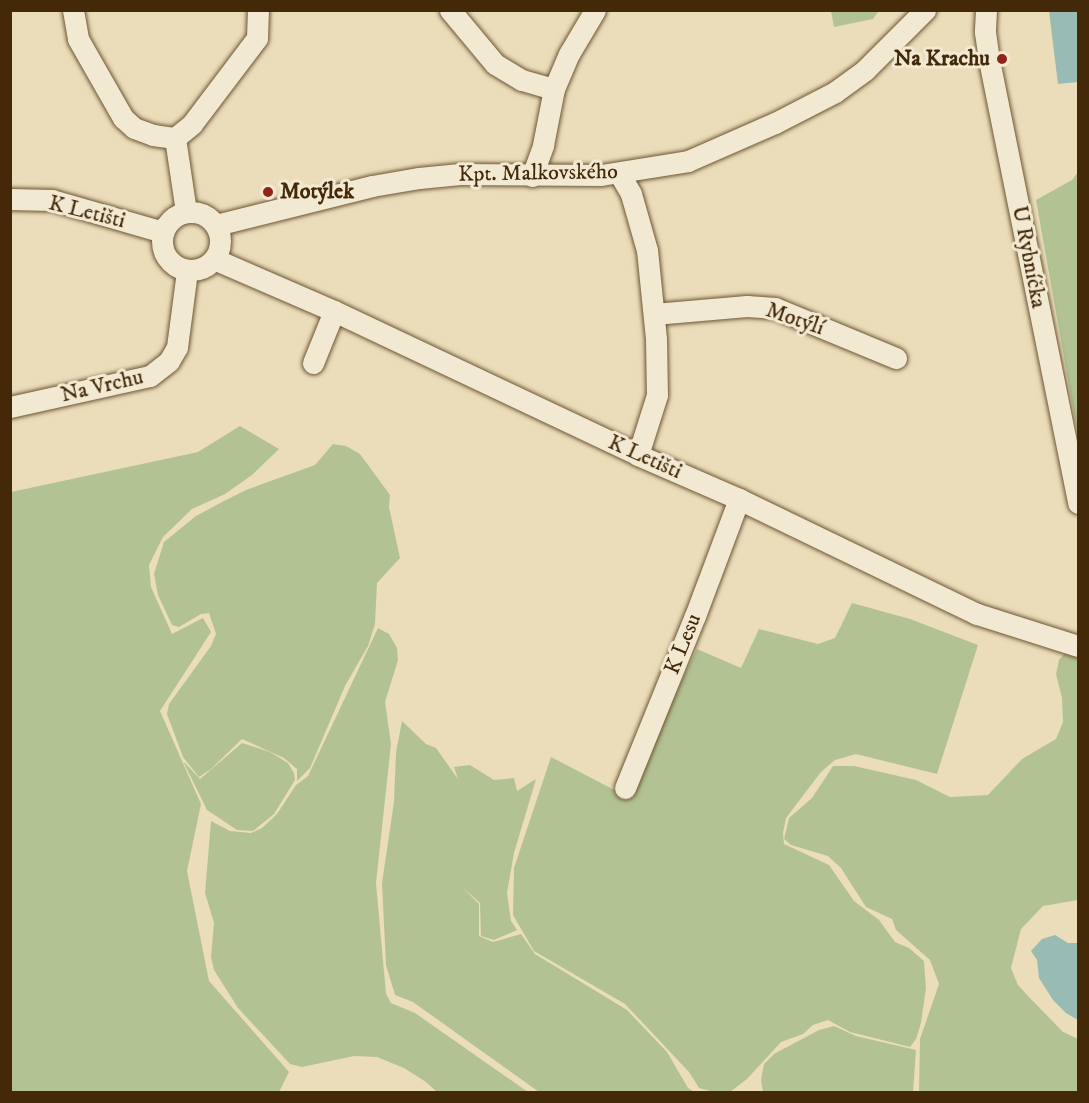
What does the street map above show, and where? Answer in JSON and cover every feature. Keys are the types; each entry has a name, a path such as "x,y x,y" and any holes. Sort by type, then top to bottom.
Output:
{"street":[{"path":"73,10 78,39 123,118 134,128 153,135 175,138 192,124 257,38 258,10"},
{"path":"450,10 495,64 522,80 554,89"},
{"path":"532,176 543,145 554,89 568,54 595,10"},
{"name":"Kpt. Malkovského","path":"216,225 372,186 419,178 460,174 532,176 620,172 688,161 766,128 835,92 865,70 926,10"},
{"name":"U Rybníčka","path":"986,10 985,32 989,60 1078,502"},
{"path":"175,138 186,212"},
{"path":"620,172 631,194 647,250 654,314 657,395 638,455"},
{"name":"K Letišti","path":"10,199 52,200 163,232"},
{"path":"186,212 202,214 216,225 220,242 214,259 202,268 188,271 172,264 162,249 163,232 171,219 186,212"},
{"name":"K Letišti","path":"214,259 334,311 638,455 739,499 977,614 1070,646 1078,646"},
{"name":"Na Vrchu","path":"10,407 150,376 169,361 177,347 188,271"},
{"name":"Motýlí","path":"654,314 747,306 775,308 896,358"},
{"path":"313,363 334,311"},
{"name":"K Lesu","path":"625,788 695,616 739,499"}],"green space":[{"path":"831,10 879,11 873,19 834,27"},
{"path":"1078,172 1078,436 1036,200 1072,180"},
{"path":"240,426 279,449 252,475 225,494 192,509 163,537 149,565 151,587 172,634 203,618 211,632 160,711 201,804 187,871 209,981 289,1072 279,1092 11,1092 11,492 198,452"},
{"path":"333,444 346,446 360,454 390,495 389,507 400,558 377,583 375,624 368,646 345,686 310,768 297,781 297,769 284,758 242,739 211,769 199,777 183,757 167,714 169,704 211,646 216,634 209,613 201,614 179,627 172,625 158,595 154,574 164,542 196,516 224,501 246,490 315,465"},
{"path":"852,603 910,619 978,645 937,774 856,754 835,760 821,772 786,818 783,833 784,844 829,865 854,901 879,920 895,942 909,948 924,961 926,988 921,1023 916,1039 910,1047 850,1032 828,1020 813,1025 803,1034 781,1042 747,1079 730,1092 714,1092 699,1088 689,1072 625,1004 534,951 513,915 514,868 551,757 626,796 697,649 741,668 759,629 818,644 835,638"},
{"path":"378,628 389,634 397,648 398,660 385,702 391,744 376,883 386,994 391,1003 415,1013 528,1092 437,1092 404,1068 377,1057 354,1056 302,1067 290,1064 238,1008 214,970 211,957 214,923 205,893 211,821 230,831 251,833 262,828 277,814 296,785 308,776"},
{"path":"1065,653 1078,657 1078,900 1043,906 1021,929 1011,968 1018,985 1027,995 1063,1032 1078,1039 1078,1088 1076,1092 919,1092 920,1039 939,984 930,960 896,930 892,919 866,907 841,868 828,856 791,845 784,839 789,818 812,798 833,766 854,766 916,780 950,797 988,795 1022,759 1056,739 1063,722 1062,698 1056,674 1059,660"},
{"path":"402,721 426,744 436,748 458,779 454,767 470,765 494,780 514,778 517,791 536,779 514,853 507,893 511,921 517,930 494,940 481,936 480,903 461,886 479,904 479,936 493,942 521,934 535,954 627,1010 667,1052 688,1088 694,1092 539,1092 413,1002 395,995 386,965 382,883 394,802 396,752"},
{"path":"242,743 270,752 288,763 295,780 274,814 253,831 237,830 207,810 183,761 200,779"},
{"path":"834,1026 856,1036 916,1050 913,1092 763,1092 761,1080 764,1064 774,1054 819,1030"}],"water":[{"path":"1049,11 1078,11 1078,82 1058,84"},
{"path":"1055,935 1068,943 1078,943 1078,1020 1066,1013 1053,1000 1039,978 1037,960 1031,951 1042,939"}],"place":[{"name":"Na Krachu","path":"1002,59"},
{"name":"Motýlek","path":"268,192"}]}
